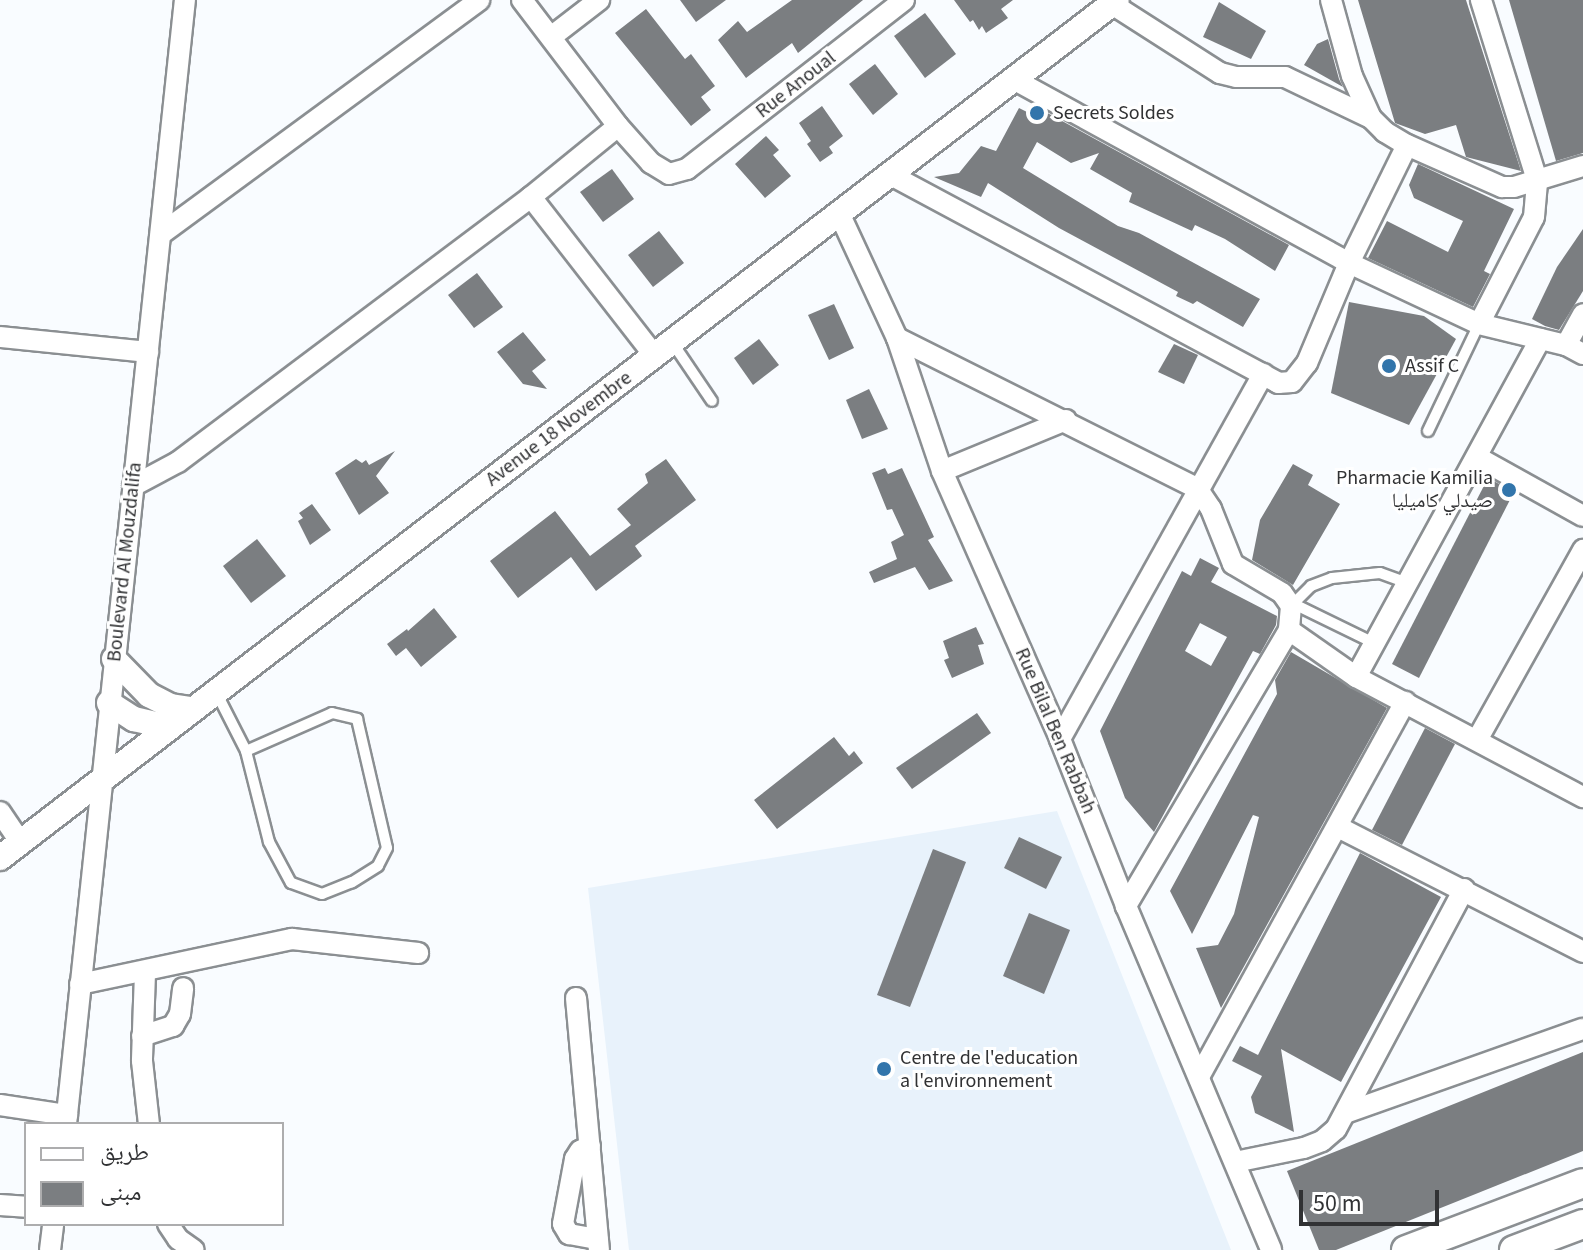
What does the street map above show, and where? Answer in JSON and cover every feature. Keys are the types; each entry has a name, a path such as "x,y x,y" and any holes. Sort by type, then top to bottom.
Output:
{"main road":[{"path":"1406,1250 1583,1183"},
{"path":"1514,1250 1583,1224"}],"street":[{"name":"Boulevard Al Mouzdalifa","path":"66,1120 185,0"},
{"path":"161,234 479,0"},
{"path":"133,486 178,462 531,197 618,126 522,0"},
{"path":"551,37 599,0"},
{"name":"Rue Anoual","path":"618,126 661,171 678,174 904,0"},
{"path":"1331,0 1352,76 1371,118"},
{"path":"1479,324 1534,217 1537,180 1481,0"},
{"path":"1114,2 1220,73 1236,77 1285,77 1371,118 1407,145 1502,187 1583,166"},
{"name":"Avenue 18 Novembre","path":"0,858 1114,2"},
{"path":"1015,80 1349,263 1479,324 1575,350 1583,314"},
{"path":"889,174 1278,383 1292,382 1300,374 1349,263 1407,145"},
{"path":"531,197 664,349"},
{"name":"Rue Bilal Ben Rabbah","path":"839,213 897,338 942,471 1060,739 1126,906 1200,1075 1271,1250"},
{"path":"0,337 148,352"},
{"path":"897,338 1197,488 1211,509 1233,564 1282,593 1292,605 1289,630 1126,906"},
{"path":"1356,677 1540,339"},
{"path":"1060,739 1263,374"},
{"path":"942,471 1066,420"},
{"path":"1477,457 1583,516"},
{"path":"1477,740 1583,550"},
{"path":"1289,630 1356,677 1583,797"},
{"path":"114,659 149,695 171,706 191,709"},
{"path":"1200,1075 1405,702"},
{"path":"109,703 134,719 169,727"},
{"path":"0,812 21,843"},
{"path":"1338,827 1583,952"},
{"path":"1235,1162 1285,1153 1322,1141 1348,1112 1464,889"},
{"path":"80,984 145,973 292,939 418,953"},
{"path":"145,973 142,1036 149,1122"},
{"path":"142,1036 173,1026 180,1014 183,988"},
{"path":"576,998 590,1146 598,1245 569,1234 563,1224 575,1159 580,1151 590,1146"},
{"path":"1348,1112 1583,1029"},
{"path":"0,1105 66,1120"},
{"path":"0,1205 24,1207"},
{"path":"50,1250 53,1226"},
{"path":"169,1226 178,1239 194,1250"}],"lane":[{"path":"1428,431 1479,324"},
{"path":"664,349 712,401"},
{"path":"1374,643 1292,605 1311,586 1332,578 1380,573 1408,583"},
{"path":"215,690 246,751 269,842 291,883 322,894 352,882 378,866 387,848 357,719 332,713 246,751"}],"shaded area":[{"name":"Centre de l'education a l'environnement","path":"1057,811 1231,1250 629,1250 588,888"}],"building":[{"path":"680,0 726,0 696,22"},
{"path":"792,0 863,0 798,53 792,43 746,78 718,40 738,21 747,32"},
{"path":"954,0 1013,0 1001,9 1008,18 986,33 982,26 979,30 973,20 970,22"},
{"path":"1358,0 1466,0 1521,171 1466,157 1456,125 1425,134 1395,123"},
{"path":"1509,0 1583,0 1583,153 1556,161"},
{"path":"1219,2 1266,31 1251,59 1203,37"},
{"path":"646,9 685,59 691,54 715,86 701,97 711,110 691,126 615,33"},
{"path":"925,13 956,54 925,78 894,36"},
{"path":"1328,39 1343,87 1304,65 1317,44"},
{"path":"875,64 898,94 873,115 849,84"},
{"path":"1031,104 1289,245 1275,271 1225,239 1195,225 1192,231 1129,202 1132,193 1090,169 1099,153 1071,163 1037,142 1023,168 1118,226 1139,233 1260,299 1243,327 1197,301 1193,304 1176,296 1178,292 1059,228 988,183 981,197 934,177 959,173 981,146 996,151 1019,108 1027,112"},
{"path":"822,106 843,136 829,147 833,153 820,162 807,144 811,141 799,123"},
{"path":"766,136 779,150 773,155 791,176 765,198 735,164"},
{"path":"1418,164 1514,209 1484,271 1490,274 1473,307 1368,258 1387,221 1448,252 1463,221 1414,198 1409,185"},
{"path":"612,169 634,199 603,222 580,192"},
{"path":"1583,229 1583,291 1559,330 1545,326 1532,319 1557,267"},
{"path":"659,231 684,263 653,287 628,255"},
{"path":"477,273 503,307 474,328 448,295"},
{"name":"Assif C","path":"1349,302 1424,316 1456,339 1409,425 1331,393"},
{"path":"834,304 854,348 829,360 808,315"},
{"path":"523,332 546,360 532,371 547,389 523,384 497,352"},
{"path":"759,339 779,365 753,385 734,358"},
{"path":"1174,344 1198,355 1184,384 1158,372"},
{"path":"869,389 888,429 862,439 846,400"},
{"path":"395,451 376,476 389,493 359,515 335,473 356,459 362,463 366,460 369,465"},
{"path":"666,459 696,500 635,546 642,556 596,591 571,557 518,598 490,561 555,511 590,556 631,525 617,509 648,483 645,474"},
{"path":"1293,464 1313,475 1308,485 1340,504 1293,585 1252,560 1260,520"},
{"path":"885,468 888,474 902,468 934,537 928,540 953,581 929,590 915,567 874,583 869,572 897,559 891,542 904,535 892,509 887,510 872,473"},
{"path":"1488,478 1514,492 1419,678 1392,664"},
{"path":"312,504 331,530 310,545 298,521 303,518 299,513"},
{"path":"257,539 286,576 251,603 223,566"},
{"path":"1200,558 1219,568 1211,582 1277,616 1276,625 1260,654 1253,651 1154,832 1125,798 1100,731 1182,571 1191,576","holes":["1200,623 1227,637 1211,666 1185,651"]},
{"path":"434,608 457,637 421,667 406,648 396,656 387,644 408,631"},
{"path":"976,627 984,644 978,645 984,664 952,678 944,660 949,658 943,641"},
{"path":"1291,652 1387,708 1221,1008 1196,948 1218,945 1234,914 1259,817 1253,815 1192,934 1170,891 1277,694 1275,680"},
{"path":"977,713 991,733 912,789 896,768"},
{"path":"1425,728 1455,744 1402,845 1372,830"},
{"path":"834,737 849,756 854,751 863,763 777,829 754,800"},
{"path":"1019,837 1062,857 1046,889 1004,868"},
{"path":"933,849 966,862 910,1007 877,995"},
{"path":"1360,853 1441,897 1341,1082 1281,1049 1294,1132 1255,1113 1251,1097 1262,1076 1232,1061 1240,1046 1258,1055"},
{"path":"1029,913 1070,930 1044,994 1003,976"},
{"path":"1583,1052 1583,1151 1336,1250 1319,1250 1287,1171"}],"place":[{"name":"Secrets Soldes","path":"1037,113"},
{"name":"Assif C","path":"1389,366"},
{"name":"Pharmacie Kamilia صيدلي كاميليا","path":"1509,490"},
{"name":"Centre de l'education a l'environnement","path":"884,1069"}]}
